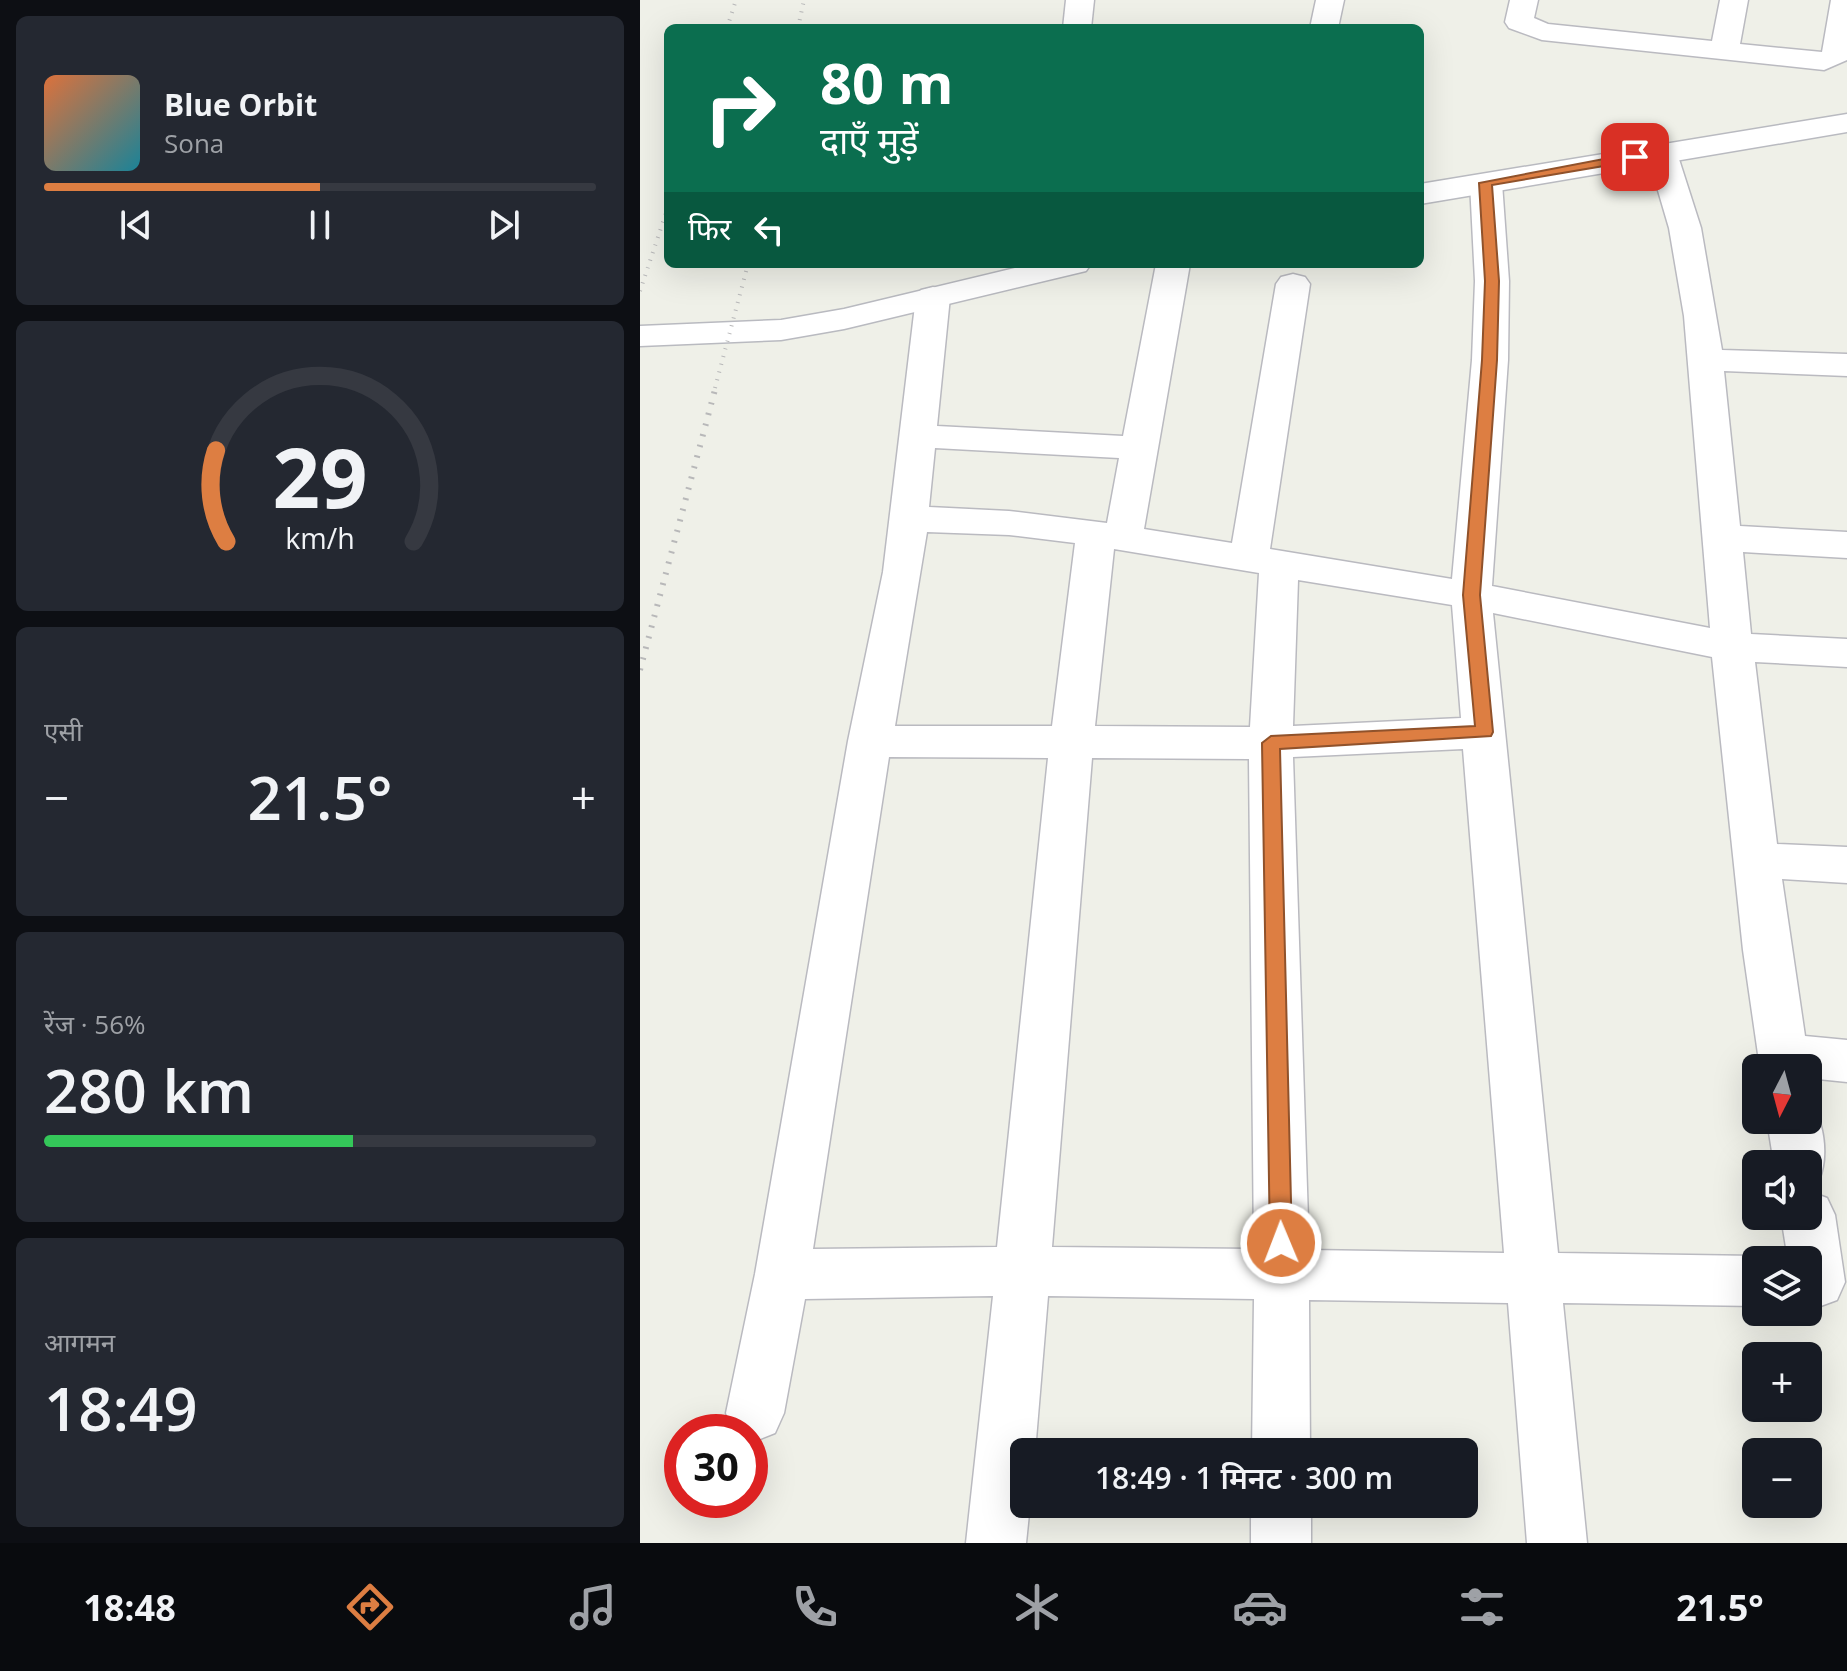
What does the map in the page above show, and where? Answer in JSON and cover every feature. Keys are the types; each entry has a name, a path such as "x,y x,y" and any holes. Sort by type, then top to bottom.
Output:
{"street":[{"path":"1077,24 1080,0"},
{"path":"1325,24 1330,0"},
{"path":"1524,0 1519,22 1542,32 1824,61 1835,57 1842,49 1845,0"},
{"path":"1724,51 1734,0"},
{"path":"1424,193 1847,123"},
{"path":"1662,153 1685,228 1706,360 1732,647 1756,860 1783,1054"},
{"path":"1486,183 1492,281 1490,360 1471,595 1557,1543"},
{"path":"640,336 781,330 1057,268"},
{"path":"996,1543 1025,1271 1068,742 1109,536 1140,448 1172,268"},
{"path":"1281,1438 1282,1275 1271,743 1264,561 1293,284"},
{"path":"755,1413 782,1274 870,741 903,572 933,297"},
{"path":"1706,360 1847,365"},
{"path":"918,436 1140,448"},
{"path":"909,519 1009,523 1109,536 1471,595 1732,647 1847,653"},
{"path":"1720,538 1847,545"},
{"path":"870,741 1271,743 1484,732"},
{"path":"1756,860 1847,865"},
{"path":"1822,1061 1847,1061"},
{"path":"1812,1230 1824,1282"},
{"path":"782,1274 1025,1271 1742,1281"},
{"path":"1281,1518 1281,1543"}],"railway":[{"path":"728,24 736,0"},
{"path":"799,24 804,0"},
{"path":"640,291 664,219"},
{"path":"715,388 747,268"},
{"path":"640,670 716,386"}],"route":[{"path":"1281,1243 1271,743 1484,732 1471,595 1490,360 1492,281 1486,183 1635,157"}]}
